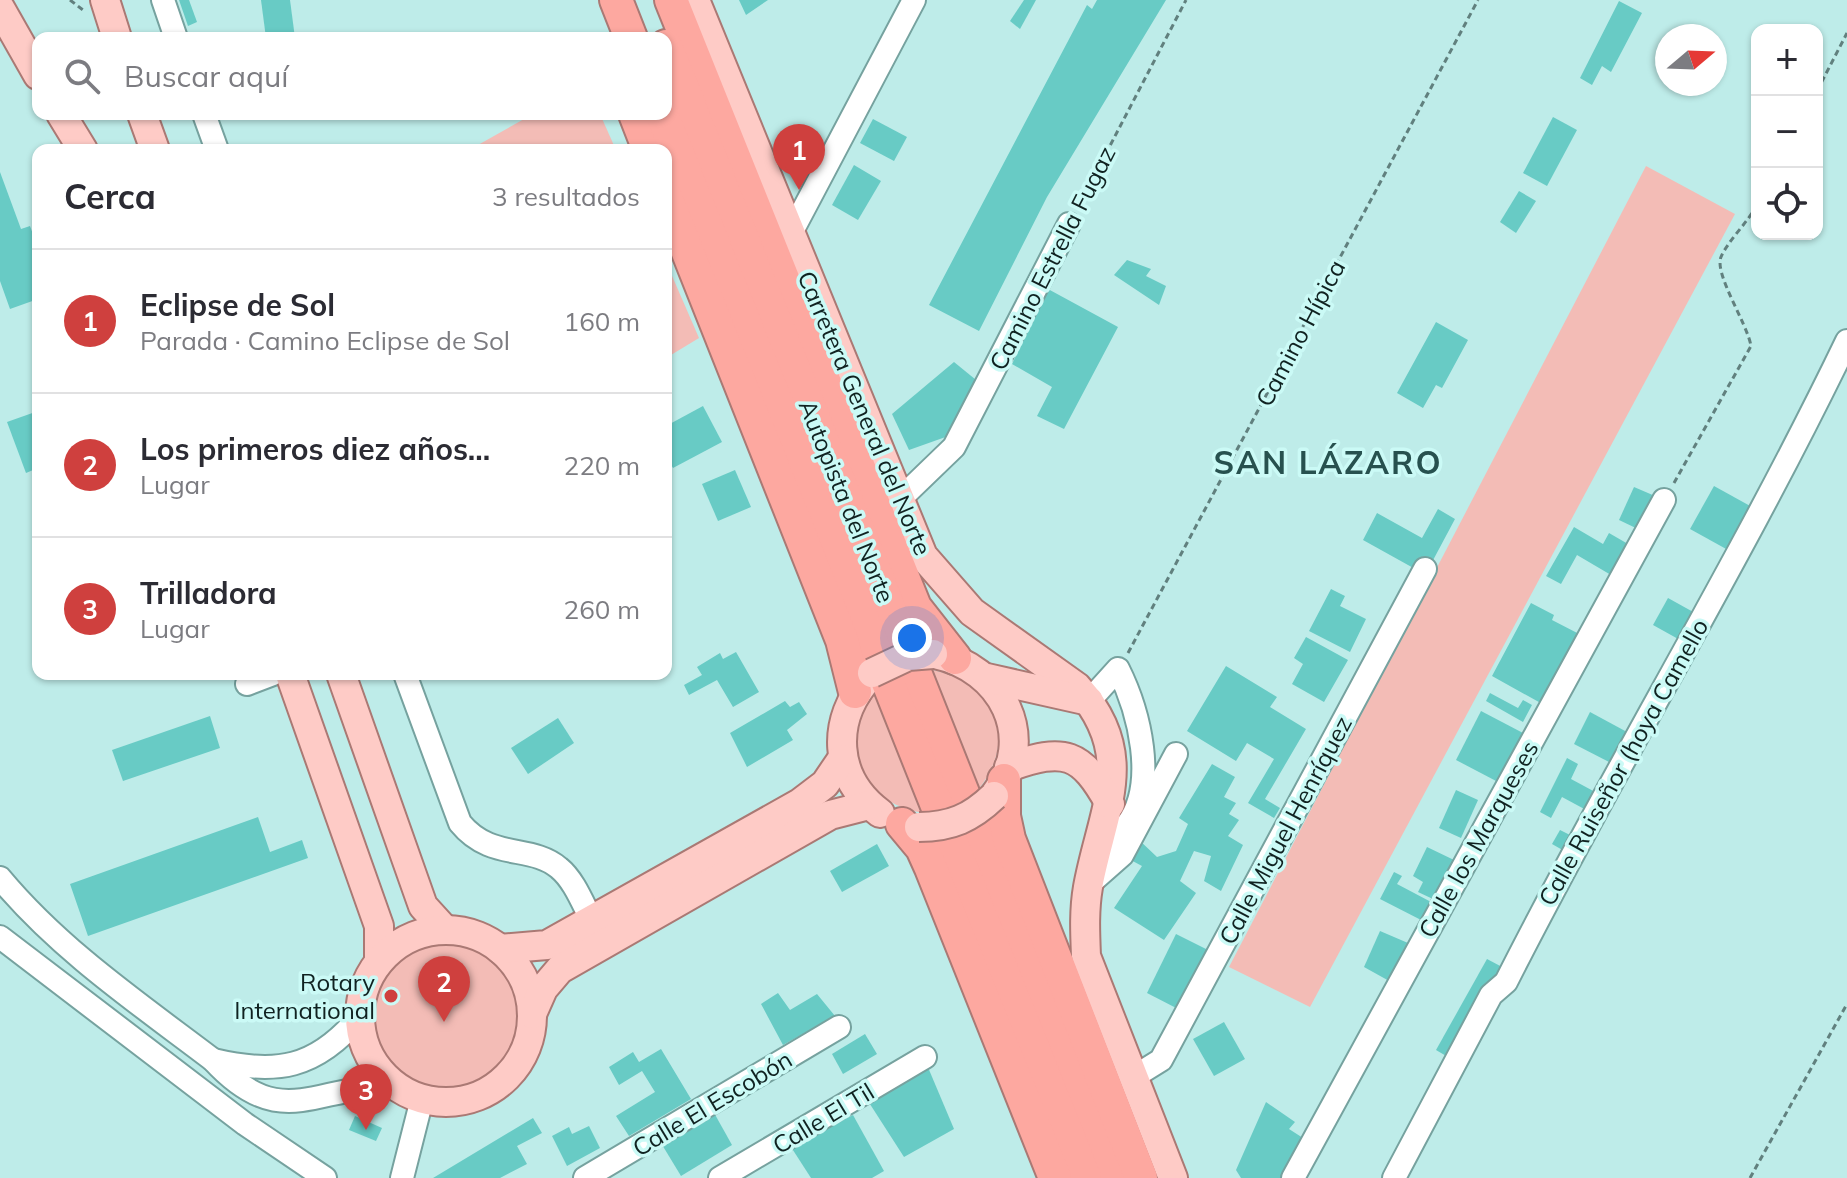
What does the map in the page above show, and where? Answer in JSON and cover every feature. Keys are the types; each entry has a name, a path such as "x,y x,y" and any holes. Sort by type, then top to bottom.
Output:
{"highway":[{"path":"593,0 605,32"},
{"path":"616,0 629,32"},
{"path":"648,0 661,32"},
{"path":"671,0 915,607 944,656"},
{"name":"Autopista del Norte","path":"672,61 1116,1178"},
{"path":"637,120 647,144"},
{"name":"Autopista del Norte","path":"664,120 1085,1178"},
{"path":"672,212 842,640 864,682"},
{"path":"1003,781 1004,816 1009,839 1141,1178"},
{"path":"911,826 931,868 1055,1178"}],"main road":[{"path":"105,0 115,32"},
{"name":"Carretera General del Norte","path":"695,0 923,556 942,581 994,631 1051,666 1089,701 1111,745 1110,804 1088,885 1084,916 1086,956 1173,1178"},
{"path":"0,8 32,64"},
{"path":"65,120 79,144"},
{"path":"144,120 153,144"},
{"path":"1089,701 987,678 944,656 908,656 864,682 843,718 842,759 853,786 869,805 911,826 938,827 965,819 1003,781 1060,754 1078,760 1096,778 1110,804"},
{"path":"987,678 1009,714 1013,736 1003,781"},
{"path":"292,680 379,926 379,961"},
{"path":"343,680 423,906 444,929"},
{"path":"500,949 547,945 592,921 800,803 825,784 842,759"},
{"path":"532,1014 523,978 500,949 464,931 444,929 408,938 379,961 368,978 360,1016 364,1043 377,1068 396,1087 422,1099 445,1103 489,1091 507,1077 521,1059 530,1037 532,1014 543,989 560,969 830,815 869,805"}],"street":[{"path":"163,0 174,32"},
{"path":"790,235 914,0"},
{"path":"206,120 215,144"},
{"name":"Camino Estrella Fugaz","path":"898,501 954,447 1069,224"},
{"name":"Calle Ruiseñor (hoya Camello","path":"1394,1178 1491,995 1506,982 1584,827 1698,626 1847,341"},
{"name":"Calle los Marqueses","path":"1293,1178 1664,500"},
{"name":"Calle Miguel Henríquez","path":"1132,1078 1161,1060 1425,569"},
{"path":"1089,701 1118,669 1131,700 1143,767 1139,799 1127,825 1099,849"},
{"path":"247,684 257,680"},
{"path":"407,680 460,823 470,835 500,851 550,861 563,870 592,921"},
{"path":"1088,885 1122,855 1176,754"},
{"path":"0,878 33,918 66,947 213,1060 233,1082 266,1098 292,1102 376,1086 396,1087"},
{"path":"0,937 245,1124 325,1178"},
{"path":"213,1060 250,1069 280,1068 328,1048 360,1016"},
{"name":"Calle El Escobón","path":"585,1178 839,1027"},
{"name":"Calle El Til","path":"720,1178 925,1057"},
{"path":"402,1178 422,1099"}],"path":[{"name":"Camino Estrella Fugaz","path":"1069,224 1186,0"},
{"name":"Camino Hípica","path":"1118,669 1478,0"},
{"path":"1823,79 1847,33"},
{"path":"1664,500 1751,346 1747,325 1722,278 1720,258 1751,214"},
{"path":"1750,1178 1847,1004"}],"shaded area":[{"path":"522,120 603,120 613,144 480,144"},
{"path":"1646,166 1735,214 1310,1007 1229,967"},
{"path":"672,276 699,338 672,354"},
{"path":"928,669 950,675 969,685 983,698 993,714 998,732 997,751 990,771 977,791"},
{"path":"876,690 925,813 902,807 884,797 869,784 860,767 855,749 856,729 863,709"},
{"path":"445,944 473,950 496,965 511,988 517,1016 511,1044 496,1067 473,1082 445,1088 417,1082 394,1067 379,1044 373,1016 379,988 394,965 417,950"}],"building":[{"path":"179,0 189,0 197,22 188,26"},
{"path":"261,0 290,0 294,32 265,32"},
{"path":"739,0 768,0 746,15"},
{"path":"1024,0 1036,0 1020,29 1010,21"},
{"path":"1097,0 1166,0 1047,197 979,331 929,305 1087,5 1092,9"},
{"path":"1619,1 1642,13 1611,72 1602,66 1592,85 1580,78"},
{"path":"1553,117 1577,130 1547,186 1523,173"},
{"path":"873,119 907,137 894,161 860,143"},
{"path":"854,165 881,181 858,220 832,205"},
{"path":"0,172 21,229 30,226 32,232 32,301 10,309 0,281"},
{"path":"1519,191 1536,201 1516,233 1500,222"},
{"path":"1127,260 1151,269 1146,276 1166,286 1159,305 1114,275"},
{"path":"1048,289 1118,327 1064,429 1037,416 1052,387 1012,364"},
{"path":"1436,322 1468,340 1442,388 1436,385 1423,408 1397,393"},
{"path":"954,362 981,384 954,434 909,450 892,414"},
{"path":"703,406 722,442 673,468 672,423"},
{"path":"32,413 32,470 26,473 7,422"},
{"path":"735,470 751,507 718,521 702,484"},
{"path":"1714,486 1752,507 1728,550 1690,529"},
{"path":"1634,487 1655,496 1640,530 1619,520"},
{"path":"1438,509 1455,519 1431,564 1417,570 1363,540 1377,513 1422,538"},
{"path":"1574,527 1603,544 1609,533 1628,544 1611,575 1577,555 1561,584 1546,576"},
{"path":"1331,589 1345,596 1340,606 1366,619 1350,652 1309,631"},
{"path":"1668,598 1695,613 1680,640 1653,625"},
{"path":"1531,603 1554,615 1552,620 1583,636 1546,706 1492,676"},
{"path":"1306,637 1348,660 1324,702 1292,684 1303,664 1294,658"},
{"path":"736,652 759,692 733,707 717,680 689,695 684,685 702,675 697,667 720,653 723,659"},
{"path":"1226,666 1277,697 1270,707 1306,729 1265,799 1280,808 1274,818 1248,803 1274,759 1247,743 1236,761 1187,731"},
{"path":"1490,693 1518,708 1523,700 1532,705 1523,722 1486,701"},
{"path":"785,701 790,707 799,702 807,714 787,730 793,740 747,767 730,733"},
{"path":"1481,711 1523,733 1498,782 1456,760"},
{"path":"1590,712 1627,732 1611,763 1574,744"},
{"path":"210,716 220,748 123,781 112,750"},
{"path":"558,718 574,743 528,774 511,748"},
{"path":"1567,758 1578,764 1571,779 1597,793 1588,811 1562,797 1551,818 1540,812"},
{"path":"1212,764 1235,777 1224,797 1236,803 1229,814 1239,820 1228,836 1243,845 1221,891 1204,881 1211,856 1194,851 1180,881 1196,893 1164,940 1114,908 1142,866 1127,858 1138,839 1157,857 1176,851 1188,824 1179,818"},
{"path":"1456,790 1478,800 1461,838 1439,828"},
{"path":"258,817 270,852 302,840 308,858 88,936 70,884"},
{"path":"1560,830 1574,837 1566,852 1552,844"},
{"path":"877,844 889,866 842,892 830,871"},
{"path":"1427,847 1454,860 1435,900 1418,892 1423,882 1413,876"},
{"path":"1394,872 1402,876 1397,884 1433,903 1423,921 1380,899"},
{"path":"1380,931 1408,943 1391,982 1364,967"},
{"path":"1176,934 1212,952 1182,1011 1147,993"},
{"path":"1487,959 1504,968 1453,1060 1436,1050"},
{"path":"778,993 790,1010 817,994 835,1016 783,1045 761,1004"},
{"path":"1224,1022 1245,1059 1214,1076 1193,1039"},
{"path":"865,1034 877,1054 843,1074 832,1054"},
{"path":"661,1049 691,1099 629,1136 616,1116 655,1092 642,1071 619,1085 609,1067 633,1052 639,1062"},
{"path":"927,1065 954,1129 904,1157 868,1101"},
{"path":"1266,1102 1295,1122 1289,1129 1303,1138 1287,1178 1241,1178 1236,1170"},
{"path":"713,1111 732,1145 681,1176 661,1143"},
{"path":"853,1115 884,1171 872,1178 811,1178 791,1147"},
{"path":"355,1116 382,1128 376,1141 349,1130"},
{"path":"533,1118 542,1133 517,1146 527,1164 500,1178 433,1178"},
{"path":"589,1126 600,1148 567,1166 552,1136 569,1127 572,1134"}],"place":[{"name":"Eclipse de Sol","path":"799,190"},
{"name":"Rotary International","path":"391,996"},
{"name":"Los primeros diez años...","path":"444,1022"},
{"name":"Trilladora","path":"366,1130"}],"district":[{"name":"SAN LÁZARO","path":"1328,462"}]}
